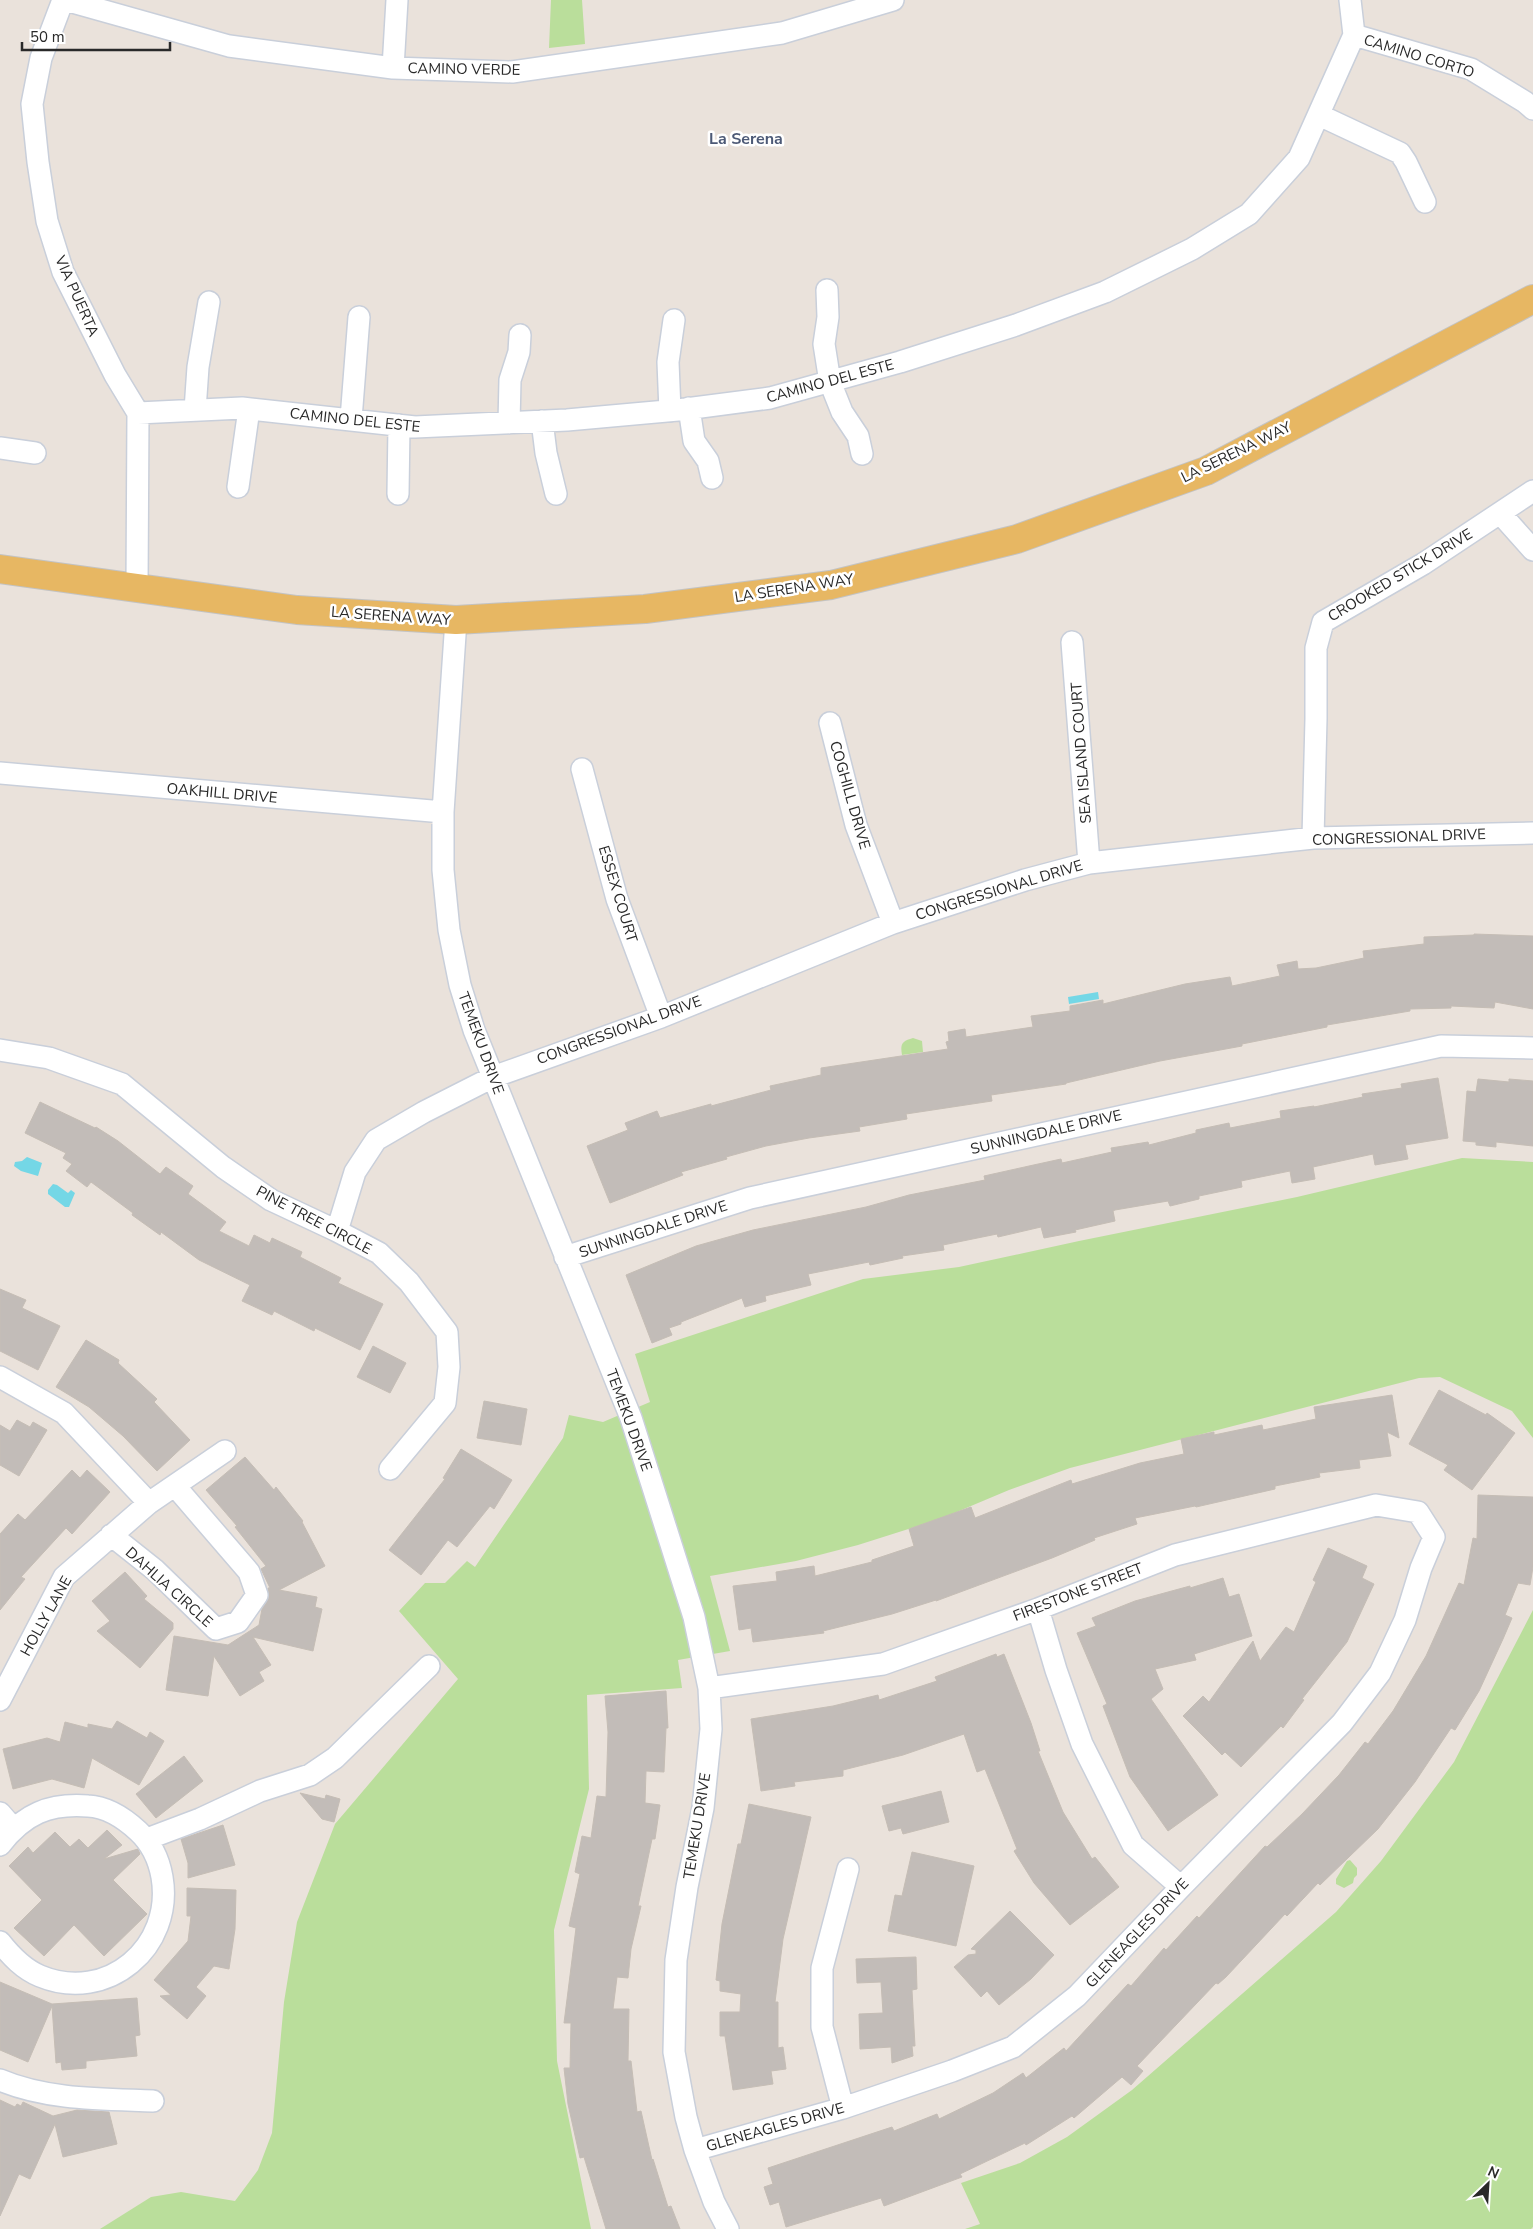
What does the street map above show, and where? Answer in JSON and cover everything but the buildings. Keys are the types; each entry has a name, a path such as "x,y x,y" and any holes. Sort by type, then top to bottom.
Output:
{"main road":[{"name":"LA SERENA WAY","path":"0,569 297,610 456,620 646,609 831,585 1017,539 1206,471 1533,299"}],"street":[{"name":"CAMINO VERDE","path":"64,0 229,46 393,68 512,72 782,33 894,0"},
{"name":"VIA PUERTA","path":"64,0 41,58 32,104 47,221 63,272 115,375 138,413"},
{"path":"393,68 398,0"},
{"path":"1350,0 1354,35"},
{"name":"CAMINO DEL ESTE","path":"138,413 249,409 351,419 414,428 542,421 680,410 770,398 900,362 1016,324 1105,292 1192,249 1249,214 1299,158 1354,35"},
{"name":"CAMINO CORTO","path":"1354,35 1471,69 1525,102 1533,110"},
{"path":"1319,115 1400,153 1425,202"},
{"path":"827,290 828,318 824,344 830,382 842,412 858,436 862,454"},
{"path":"195,410 198,367 209,302"},
{"path":"351,419 359,317"},
{"path":"674,320 668,362 680,410 694,441 708,461 712,478"},
{"path":"509,423 510,380 519,352 520,335"},
{"path":"238,487 249,409"},
{"path":"137,588 138,413"},
{"path":"542,421 546,453 556,494"},
{"path":"398,494 399,426"},
{"path":"0,448 35,453"},
{"name":"CROOKED STICK DRIVE","path":"1313,838 1316,648 1323,622 1423,564 1533,491"},
{"path":"1500,513 1533,550"},
{"name":"TEMEKU DRIVE","path":"456,620 443,812 443,870 449,930 460,985 474,1030 630,1418 694,1617 709,1688 711,1729 703,1808 687,1887 676,1960 674,2052 686,2117 695,2150 714,2202 728,2229"},
{"name":"SEA ISLAND COURT","path":"1072,642 1089,863"},
{"name":"COGHILL DRIVE","path":"830,723 856,825 893,923"},
{"name":"ESSEX COURT","path":"582,768 617,899 661,1016"},
{"name":"OAKHILL DRIVE","path":"0,773 443,812"},
{"name":"CONGRESSIONAL DRIVE","path":"337,1231 355,1172 376,1140 424,1112 493,1077 661,1016 893,923 1025,880 1089,863 1313,838 1533,833"},
{"name":"SUNNINGDALE DRIVE","path":"565,1257 750,1198 1422,1050 1441,1046 1533,1048"},
{"name":"PINE TREE CIRCLE","path":"0,1050 49,1058 122,1084 223,1167 271,1200 337,1231 379,1254 409,1282 447,1332 449,1367 444,1404 390,1468"},
{"path":"0,1377 64,1413 149,1503"},
{"name":"HOLLY LANE","path":"0,1700 64,1578 149,1503 225,1451"},
{"name":"DAHLIA CIRCLE","path":"111,1535 155,1570 216,1629 238,1622 257,1595 249,1572 175,1486"},
{"name":"FIRESTONE STREET","path":"709,1688 883,1664 1038,1609 1175,1555 1376,1505 1418,1512 1434,1537"},
{"name":"GLENEAGLES DRIVE","path":"695,2150 842,2108 952,2072 1013,2047 1077,1996 1180,1886 1342,1723 1380,1673 1405,1620 1421,1568 1434,1537"},
{"path":"1038,1609 1056,1670 1082,1744 1134,1845 1180,1886"},
{"path":"147,1839 200,1819 260,1791 310,1775 335,1758 429,1666"},
{"path":"0,1845 6,1821 67,1804 97,1806 124,1819 147,1839 160,1865 165,1894 160,1923 146,1949 124,1969 97,1981 68,1983 39,1976 14,1960 0,1942"},
{"path":"842,2108 822,2027 822,1968 848,1869"},
{"path":"0,2080 17,2088 80,2098 153,2101"}],"green space":[{"path":"551,0 582,0 585,44 549,48"},
{"path":"913,1038 922,1041 923,1052 902,1055 901,1048 903,1044 906,1040"},
{"path":"1462,1158 1533,1162 1533,1438 1512,1411 1440,1377 1419,1378 1070,1468 1009,1490 940,1519 858,1545 796,1561 710,1576 730,1651 678,1660 682,1688 587,1695 589,1789 554,1930 557,2061 591,2229 100,2229 151,2197 181,2192 235,2201 258,2170 272,2133 284,2002 297,1922 335,1824 458,1679 399,1611 425,1583 445,1583 467,1561 475,1567 563,1438 569,1415 603,1422 650,1402 635,1354 863,1279 959,1267 1297,1197"},
{"path":"1533,1610 1533,2227 1531,2229 965,2229 980,2224 961,2183 1020,2163 1067,2137 1132,2090 1336,1912 1381,1861 1454,1762"},
{"path":"1350,1860 1357,1868 1357,1875 1353,1883 1344,1888 1336,1884 1336,1879 1347,1861"}],"water":[{"path":"1098,992 1099,999 1069,1004 1068,997"},
{"path":"27,1157 42,1163 38,1176 21,1171 14,1166 15,1162 22,1161"},
{"path":"53,1184 68,1193 71,1190 75,1193 69,1207 65,1207 48,1194 48,1190"}],"district":[{"name":"La Serena","path":"746,139"}]}
